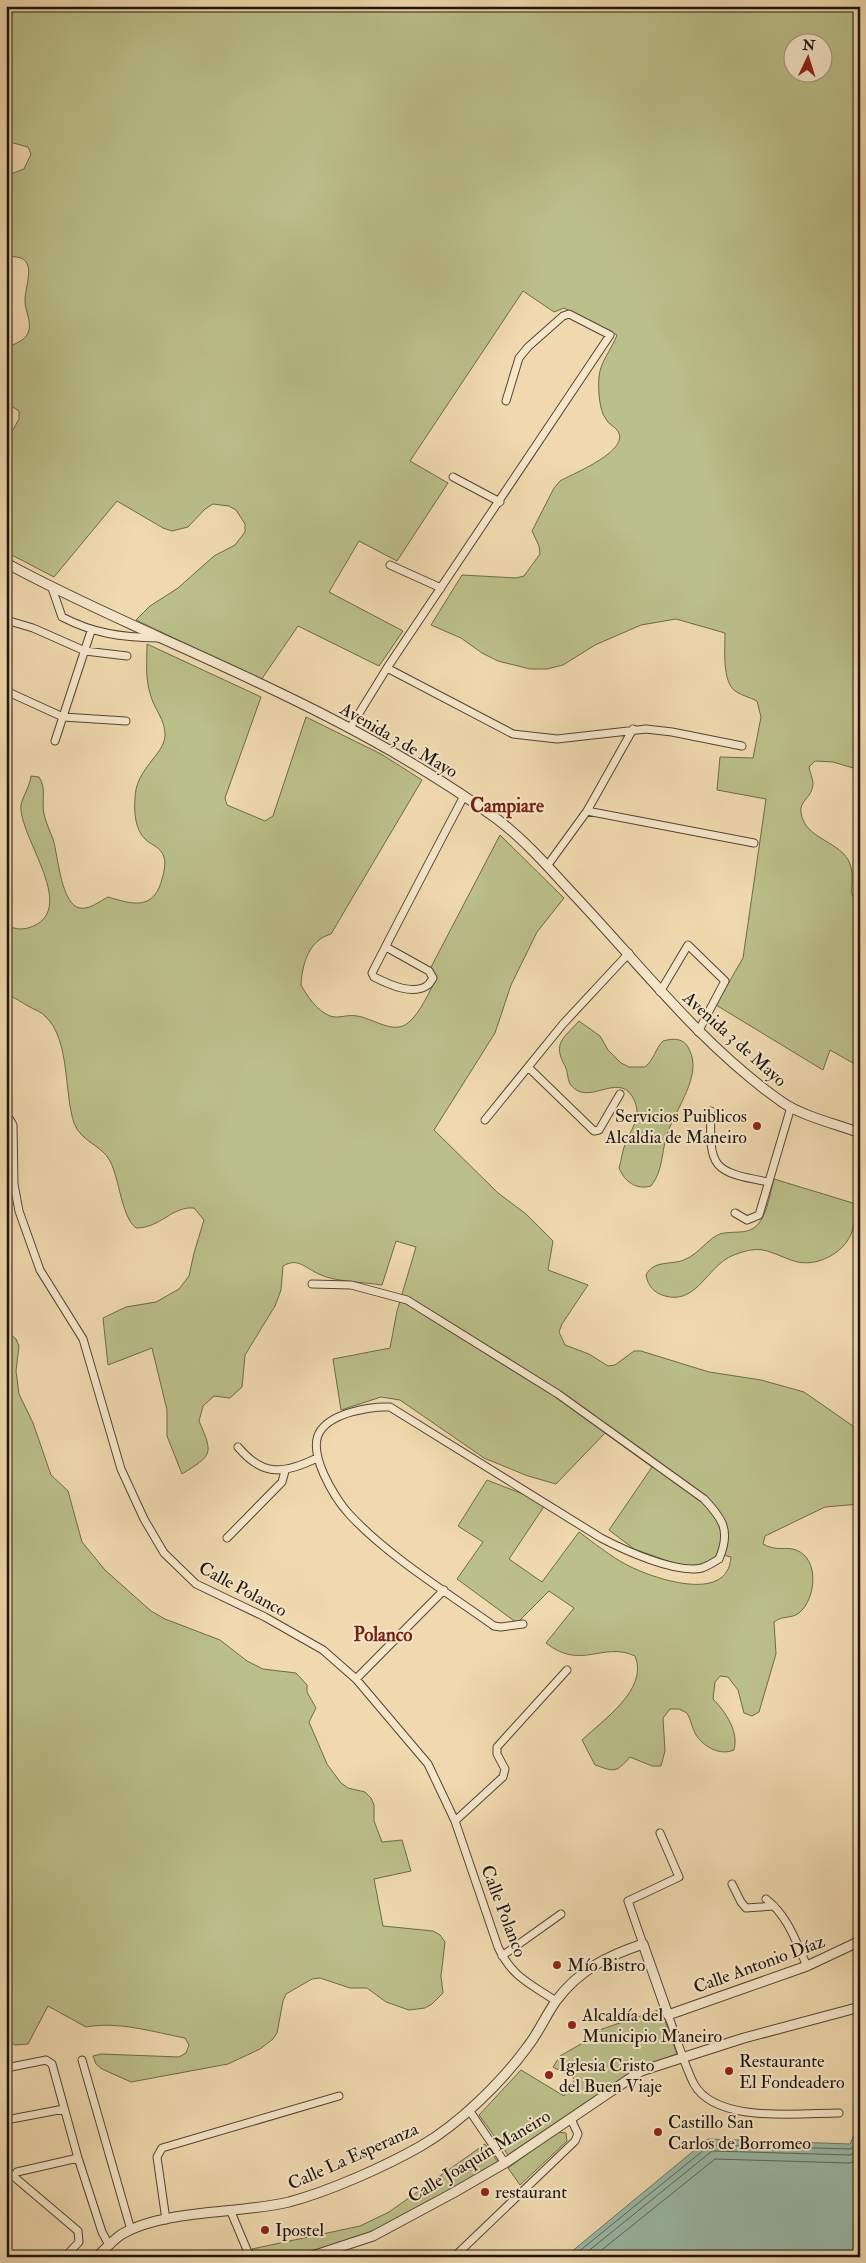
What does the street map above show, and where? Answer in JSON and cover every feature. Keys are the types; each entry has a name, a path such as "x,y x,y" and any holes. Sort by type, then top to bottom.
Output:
{"street":[{"path":"350,728 387,668 500,502 610,335 569,314 563,316 528,347 519,358 506,401"},
{"path":"453,477 500,502"},
{"name":"Avenida 3 de Mayo","path":"6,562 52,588 350,728 433,774 521,838 629,953 660,992 698,1032 791,1107 860,1133"},
{"path":"390,565 442,588"},
{"path":"52,588 62,617 91,631 133,638 161,638"},
{"path":"6,620 34,628 85,651 128,656"},
{"path":"55,741 91,631"},
{"path":"387,668 513,734 558,739 633,729 672,732 742,746"},
{"path":"6,691 63,717 126,721"},
{"path":"547,866 588,811 633,729"},
{"path":"386,946 429,971 433,978 429,984 417,988 400,987 374,977 372,973 386,946 464,796"},
{"path":"588,811 754,843"},
{"path":"660,992 688,945 725,981 698,1032"},
{"path":"485,1120 563,1024 629,953"},
{"path":"529,1068 594,1131 598,1130 620,1094"},
{"path":"735,1213 747,1220 758,1215 791,1107"},
{"path":"711,1111 710,1146 712,1156 722,1169 739,1177 769,1182"},
{"name":"Calle Polanco","path":"6,1113 13,1125 14,1194 40,1270 83,1339 121,1469 144,1519 164,1553 196,1584 265,1617 323,1650 356,1679 433,1771 455,1821 502,1956 513,1973 556,2001"},
{"path":"312,1284 351,1285 407,1300 558,1394 704,1499 722,1522 725,1542 719,1559 695,1568 662,1562 616,1546 390,1407 362,1409 326,1424 318,1434 316,1458 349,1514 391,1551 494,1626 523,1624"},
{"path":"238,1447 253,1461 267,1469 285,1471 295,1469 316,1458"},
{"path":"227,1538 282,1482 285,1471"},
{"path":"356,1679 444,1590"},
{"path":"455,1821 503,1777 505,1768 496,1754 497,1746 568,1670"},
{"path":"660,1833 679,1877 628,1901 694,2084 703,2095 724,2107 746,2113 839,2113"},
{"path":"732,1884 746,1908 774,1906"},
{"path":"766,1899 774,1906 788,1925 807,1966"},
{"path":"502,1956 561,1914"},
{"name":"Calle Antonio Díaz","path":"668,2014 807,1966 860,1941"},
{"name":"Calle La Esperanza","path":"97,2257 109,2245 131,2230 193,2215 231,2212 284,2203 331,2187 420,2146 470,2110 529,2045 556,2001 583,1971 617,1953 643,1944"},
{"name":"Calle Joaquín Maneiro","path":"309,2257 338,2253 397,2223 505,2163 641,2071 684,2056 860,2007"},
{"path":"6,2068 50,2060 78,2158 102,2232 109,2245"},
{"path":"82,2060 131,2230"},
{"path":"166,2220 157,2157 162,2148 339,2096"},
{"path":"6,2120 64,2109"},
{"path":"470,2110 505,2163"},
{"path":"454,2257 575,2140 578,2134 571,2119"},
{"path":"17,2172 78,2158"},
{"path":"6,2170 78,2232 78,2242 65,2257"},
{"path":"231,2212 250,2257"}],"green space":[{"path":"6,6 860,6 860,770 833,762 815,761 809,767 813,786 803,803 801,813 809,829 846,856 852,872 852,895 860,899 860,1067 830,1050 823,1070 716,1005 743,958 766,799 717,790 720,757 753,758 761,717 757,701 735,691 728,680 725,664 725,633 676,619 641,625 595,645 563,665 547,669 530,669 498,661 482,653 461,638 431,625 462,575 516,578 524,576 540,554 539,546 532,531 554,488 560,481 588,467 609,453 617,445 620,438 617,430 608,422 600,405 599,377 604,361 617,335 564,308 554,312 523,291 410,461 448,483 397,561 359,541 329,592 403,631 379,666 298,626 261,680 136,620 150,606 178,588 214,556 235,545 245,532 245,524 236,510 229,506 213,504 205,509 188,527 172,531 163,528 117,501 54,577 6,552 6,442 19,419 19,411 13,407 6,407 6,349 24,338 28,333 29,325 25,303 29,270 23,259 6,257 6,176 24,169 31,154 28,147 6,141"},
{"path":"147,644 261,697 225,798 227,805 265,821 273,816 306,717 381,754 422,780 331,934 323,937 312,947 305,961 301,985 313,1003 325,1013 333,1017 363,1017 389,1027 402,1026 413,1018 437,977 429,971 500,835 564,898 537,932 511,985 495,1033 434,1130 498,1193 526,1214 553,1241 548,1270 588,1285 562,1324 559,1332 565,1345 589,1354 608,1366 615,1365 634,1351 641,1351 709,1372 761,1380 804,1392 860,1431 860,1504 825,1507 765,1536 763,1544 773,1548 796,1550 804,1555 812,1570 812,1589 805,1607 799,1613 774,1622 776,1654 759,1712 752,1716 744,1713 738,1690 728,1677 720,1676 715,1682 713,1699 733,1729 735,1736 734,1750 723,1752 708,1747 696,1735 687,1713 679,1709 670,1709 663,1718 665,1751 661,1766 652,1766 630,1757 615,1770 595,1765 582,1740 622,1703 630,1692 636,1680 638,1668 635,1656 623,1652 570,1655 559,1651 546,1643 574,1608 549,1591 517,1623 457,1579 483,1542 458,1526 487,1480 528,1496 545,1505 509,1559 542,1582 579,1532 621,1561 653,1576 687,1584 703,1584 717,1580 727,1572 731,1557 723,1555 699,1565 682,1566 634,1549 609,1530 652,1467 605,1433 556,1484 528,1476 484,1458 400,1400 381,1397 341,1410 333,1359 390,1348 397,1311 416,1247 396,1241 382,1285 325,1277 297,1263 283,1266 281,1290 275,1306 245,1355 242,1387 230,1398 214,1396 203,1406 199,1421 207,1441 207,1453 205,1458 182,1474 167,1436 167,1410 152,1348 108,1365 103,1318 126,1307 156,1302 179,1289 189,1276 204,1220 194,1208 186,1208 153,1225 136,1228 131,1222 124,1207 110,1161 102,1151 81,1135 74,1123 63,1053 54,1027 43,1014 6,995 6,924 17,929 28,928 43,919 49,907 49,890 44,872 28,835 21,805 31,776 39,777 43,786 45,817 53,839 64,889 74,905 80,908 87,908 108,897 126,902 142,903 154,896 158,889 164,871 164,857 156,846 147,841 142,835 137,825 135,809 136,788 144,771 160,750 165,736 164,725 148,687"},
{"path":"579,1021 600,1036 608,1050 621,1063 629,1067 645,1067 663,1041 678,1040 687,1045 689,1049 693,1070 691,1080 668,1132 660,1167 651,1186 641,1187 632,1184 624,1177 619,1168 625,1145 636,1120 637,1109 632,1096 626,1090 618,1087 585,1093 577,1090 570,1084 561,1058 560,1046"},
{"path":"774,1179 856,1204 852,1231 842,1248 827,1258 811,1263 794,1261 757,1249 726,1259 699,1286 684,1296 665,1296 652,1288 646,1275 654,1267 686,1259 712,1238 720,1234 751,1230 755,1227 765,1213"},
{"path":"6,1330 16,1339 19,1346 16,1371 19,1394 33,1423 51,1475 68,1491 82,1542 105,1570 151,1611 165,1619 220,1640 247,1661 263,1669 296,1673 307,1685 307,1692 316,1708 309,1722 327,1764 341,1783 348,1788 365,1792 371,1798 374,1805 374,1821 382,1842 402,1840 411,1871 374,1879 383,1926 433,1931 440,1935 445,1942 441,1976 443,1993 432,2004 425,2008 409,2010 386,2002 367,1988 350,1988 320,1978 312,1979 286,1994 277,2033 273,2039 260,2049 228,2064 131,2082 102,2069 96,2064 93,2056 101,2054 179,2057 186,2053 189,2045 185,2038 123,2026 86,2027 48,2006 28,2044 15,2045 6,2040"},
{"path":"661,2009 677,2054 636,2069 508,2155 479,2115 521,2070 564,2096 575,2079 553,2067 560,2056 600,2033 599,2030"},
{"path":"558,2132 566,2133 567,2141 520,2185 508,2168"},
{"path":"485,2144 498,2162 427,2204 374,2232 347,2244 321,2252 297,2257 255,2257 252,2249 360,2226 389,2212"}],"water":[{"path":"860,2122 860,2257 565,2257 708,2139 850,2144"}],"place":[{"name":"Servicios Puiblicos Alcaldia de Maneiro","path":"757,1126"},
{"name":"Mío Bistro","path":"557,1965"},
{"name":"Alcaldía del Municipio Maneiro","path":"572,2025"},
{"name":"Restaurante El Fondeadero","path":"729,2071"},
{"name":"Iglesia Cristo del Buen Viaje","path":"549,2075"},
{"name":"Castillo San Carlos de Borromeo","path":"658,2132"},
{"name":"restaurant","path":"485,2192"},
{"name":"Ipostel","path":"265,2230"}],"district":[{"name":"Campiare","path":"507,805"},
{"name":"Polanco","path":"383,1634"}]}
